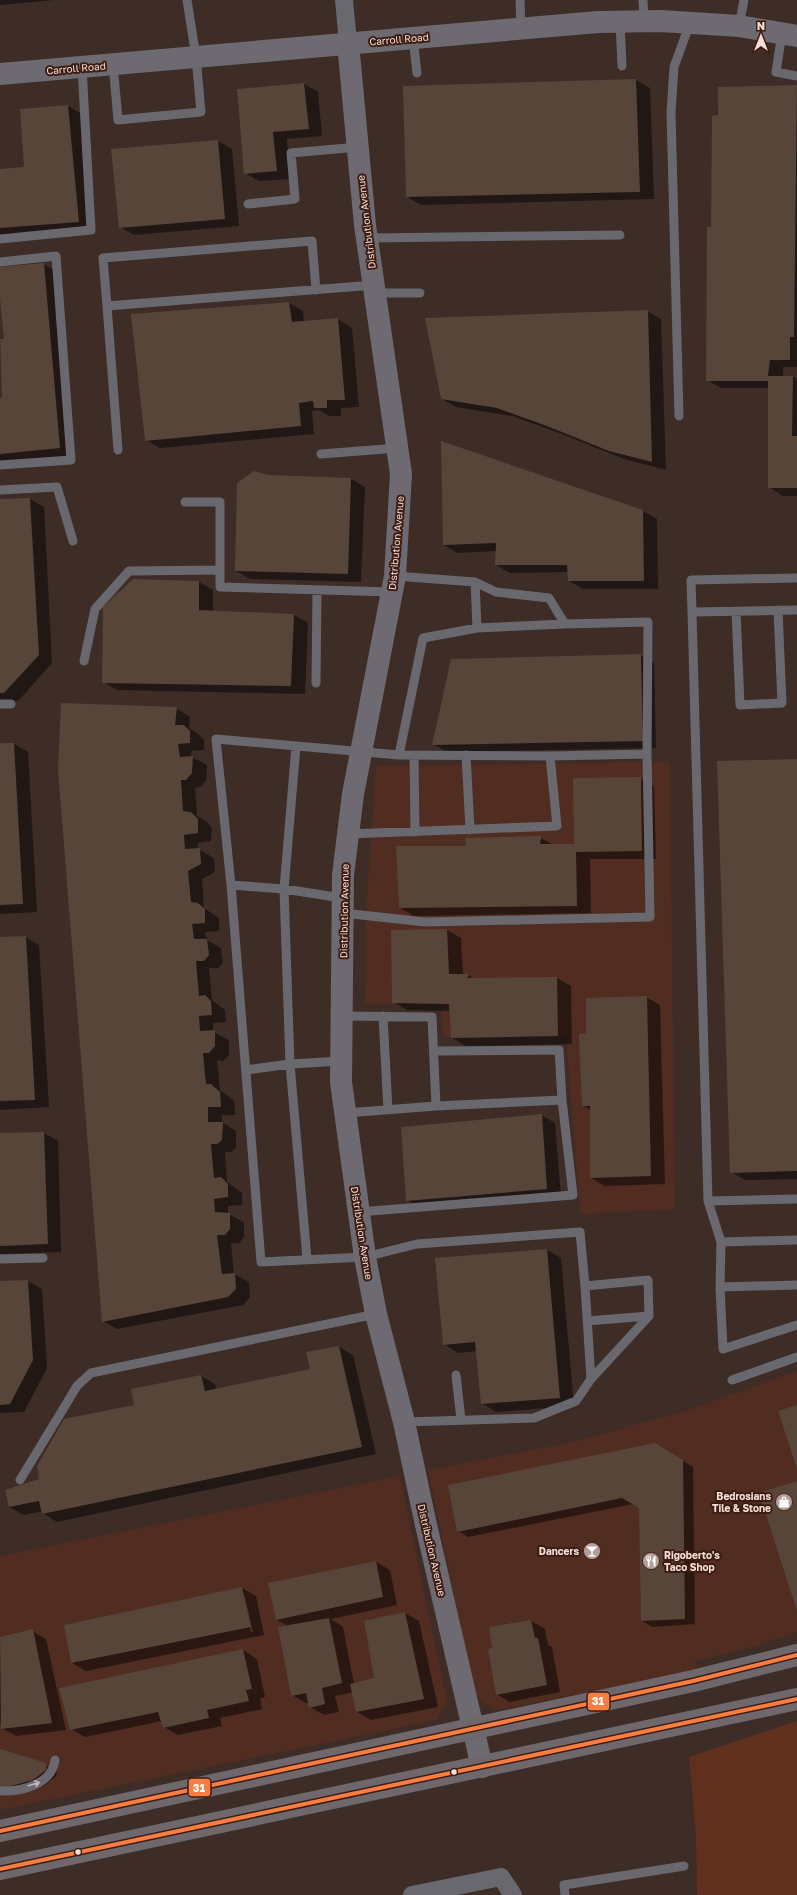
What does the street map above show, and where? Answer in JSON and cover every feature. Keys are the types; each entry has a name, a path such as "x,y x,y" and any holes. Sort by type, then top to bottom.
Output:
{"main road":[{"path":"0,1831 472,1729 575,1705 693,1681 797,1655"},
{"path":"0,1869 797,1699"}],"street":[{"name":"Distribution Avenue","path":"344,0 367,238 402,474 393,584 353,794 343,875 342,1082 358,1212 376,1314 404,1422 472,1729 482,1767"},
{"name":"Carroll Road","path":"0,74 522,28 620,22 690,23 739,26 789,34"},
{"path":"412,1895 501,1877 513,1895"}],"lane":[{"path":"113,64 118,120 201,112 196,57 187,0"},
{"path":"520,0 522,28"},
{"path":"643,0 644,22"},
{"path":"739,26 744,0"},
{"path":"620,22 622,66"},
{"path":"678,416 671,113 674,67 690,23"},
{"path":"789,34 776,72 797,76"},
{"path":"413,38 417,73"},
{"path":"0,239 91,230 82,67"},
{"path":"248,204 296,199 291,153 358,147"},
{"path":"367,238 620,235"},
{"path":"118,450 103,258 312,241 316,290"},
{"path":"0,262 56,256 71,460 0,465"},
{"path":"106,306 316,290 374,289 420,292"},
{"path":"321,454 398,448"},
{"path":"0,490 57,487 73,541"},
{"path":"185,502 220,502 220,587 317,590 393,584 475,582 496,592 549,598 565,624"},
{"path":"84,662 95,609 129,571 220,570"},
{"path":"797,578 691,580 708,1201 721,1242 720,1287 724,1349 797,1325"},
{"path":"475,582 477,628"},
{"path":"316,683 317,590"},
{"path":"736,611 740,705 782,703 778,610"},
{"path":"692,612 797,610"},
{"path":"231,885 284,889 343,906 425,922 650,917 647,754 648,622 477,628 423,638 399,755"},
{"path":"0,704 11,704"},
{"path":"591,1379 580,1232 417,1244 365,1257 261,1262 231,885 216,739 399,755 550,756 647,754"},
{"path":"296,746 284,889 290,1064 308,1259"},
{"path":"414,755 415,832"},
{"path":"466,755 470,830"},
{"path":"348,834 557,826 550,756"},
{"path":"342,1016 432,1017 436,1106"},
{"path":"382,1016 388,1110"},
{"path":"358,1212 572,1195 562,1100 559,1050 434,1051"},
{"path":"246,1070 290,1064 342,1061"},
{"path":"346,1113 436,1106 562,1100"},
{"path":"708,1201 797,1199"},
{"path":"721,1242 797,1240"},
{"path":"0,1259 43,1258"},
{"path":"404,1422 534,1418 576,1401 591,1379 649,1316 648,1280 584,1286"},
{"path":"720,1287 797,1285"},
{"path":"20,1480 77,1386 91,1373 376,1314"},
{"path":"587,1321 649,1316"},
{"path":"732,1380 797,1358"},
{"path":"456,1375 461,1420"},
{"path":"0,1791 9,1791 40,1783 50,1774 54,1767 55,1760"},
{"path":"565,1895 564,1885 684,1866"}],"shaded area":[{"path":"670,762 675,1209 580,1214 566,1036 443,1037 441,1003 365,1005 366,912 376,766"},
{"path":"797,1371 797,1632 756,1646 695,1662 695,1671 498,1710 483,1703 475,1694 428,1470 573,1442 688,1410"},
{"path":"400,1476 447,1701 437,1720 0,1810 0,1556"},
{"path":"797,1721 797,1895 697,1895 696,1838 689,1757"}],"building":[{"path":"636,79 640,192 406,197 403,86"},
{"path":"304,83 309,129 273,132 277,171 244,174 237,89"},
{"path":"797,85 794,337 790,337 790,360 770,360 768,376 793,376 792,436 797,436 797,488 768,488 768,381 706,381 707,227 711,227 712,116 718,115 718,87"},
{"path":"68,105 79,222 0,228 0,169 24,167 20,109"},
{"path":"218,140 225,219 119,228 111,149"},
{"path":"44,263 60,448 0,454 0,398 2,398 0,339 4,339 0,299 0,267"},
{"path":"289,302 292,322 338,318 345,400 327,400 327,408 314,408 313,401 299,403 301,426 145,441 131,314"},
{"path":"648,310 652,462 609,451 497,408 441,399 425,318"},
{"path":"441,441 643,510 644,581 568,581 567,565 495,565 496,543 443,545"},
{"path":"254,471 268,475 351,478 348,574 235,571 237,483"},
{"path":"30,498 39,655 4,693 0,693 0,499"},
{"path":"133,579 199,581 199,610 294,614 291,686 102,683 103,607"},
{"path":"641,654 643,741 432,745 451,659"},
{"path":"61,703 177,707 175,725 184,725 190,731 190,743 178,744 180,757 193,756 192,773 186,780 181,780 183,811 191,812 198,819 198,833 184,835 185,849 200,848 201,864 188,871 191,902 198,903 205,909 205,923 192,924 194,939 207,939 209,955 204,961 196,961 199,996 205,995 211,1001 212,1015 199,1016 200,1031 215,1030 215,1046 209,1053 203,1053 206,1084 211,1084 220,1092 221,1107 208,1107 208,1122 223,1122 222,1140 217,1144 211,1144 214,1178 221,1177 228,1184 228,1197 214,1199 215,1212 230,1213 230,1229 225,1235 217,1235 222,1274 235,1273 236,1289 228,1297 102,1322 58,770"},
{"path":"0,743 14,743 23,904 0,905"},
{"path":"797,759 797,1171 730,1173 717,761"},
{"path":"641,777 642,851 576,852 577,906 399,908 396,846 466,846 465,838 541,836 540,844 574,844 573,778"},
{"path":"447,929 449,974 468,974 468,978 557,977 558,1036 451,1038 449,1004 392,1003 391,930"},
{"path":"26,936 35,1100 0,1101 0,937"},
{"path":"647,996 651,1176 590,1178 590,1106 582,1106 579,1034 586,1033 586,998"},
{"path":"542,1114 547,1189 406,1201 401,1127"},
{"path":"44,1132 48,1244 0,1246 0,1133"},
{"path":"547,1249 560,1398 481,1404 475,1342 443,1345 435,1258"},
{"path":"28,1280 33,1360 10,1404 0,1405 0,1281"},
{"path":"339,1346 362,1447 42,1514 39,1501 9,1507 5,1490 39,1479 37,1466 64,1419 134,1405 131,1389 201,1375 205,1391 310,1369 306,1352"},
{"path":"797,1405 797,1469 778,1411"},
{"path":"655,1443 683,1460 685,1619 641,1621 639,1508 622,1498 457,1532 448,1485"},
{"path":"797,1481 797,1611 759,1493"},
{"path":"376,1561 383,1597 276,1620 268,1583"},
{"path":"242,1587 251,1627 71,1663 64,1625"},
{"path":"405,1612 424,1699 356,1712 350,1684 374,1678 364,1621"},
{"path":"329,1618 342,1683 322,1688 325,1704 309,1708 306,1693 291,1696 278,1627"},
{"path":"531,1620 535,1638 538,1638 547,1685 496,1695 488,1649 492,1648 489,1627"},
{"path":"33,1629 52,1723 1,1729 0,1637"},
{"path":"243,1649 252,1689 246,1690 249,1701 207,1710 209,1718 163,1728 158,1712 70,1730 59,1688"},
{"path":"0,1749 43,1762 47,1764 46,1770 33,1780 7,1787 0,1787"}],"transit line":[{"name":"31","path":"0,1831 693,1681 797,1655"},
{"name":"31","path":"0,1869 797,1699"}],"place":[{"name":"Bedrosians Tile & Stone","path":"784,1502"},
{"name":"Dancers","path":"592,1551"},
{"name":"Rigoberto's Taco Shop","path":"651,1561"}]}
